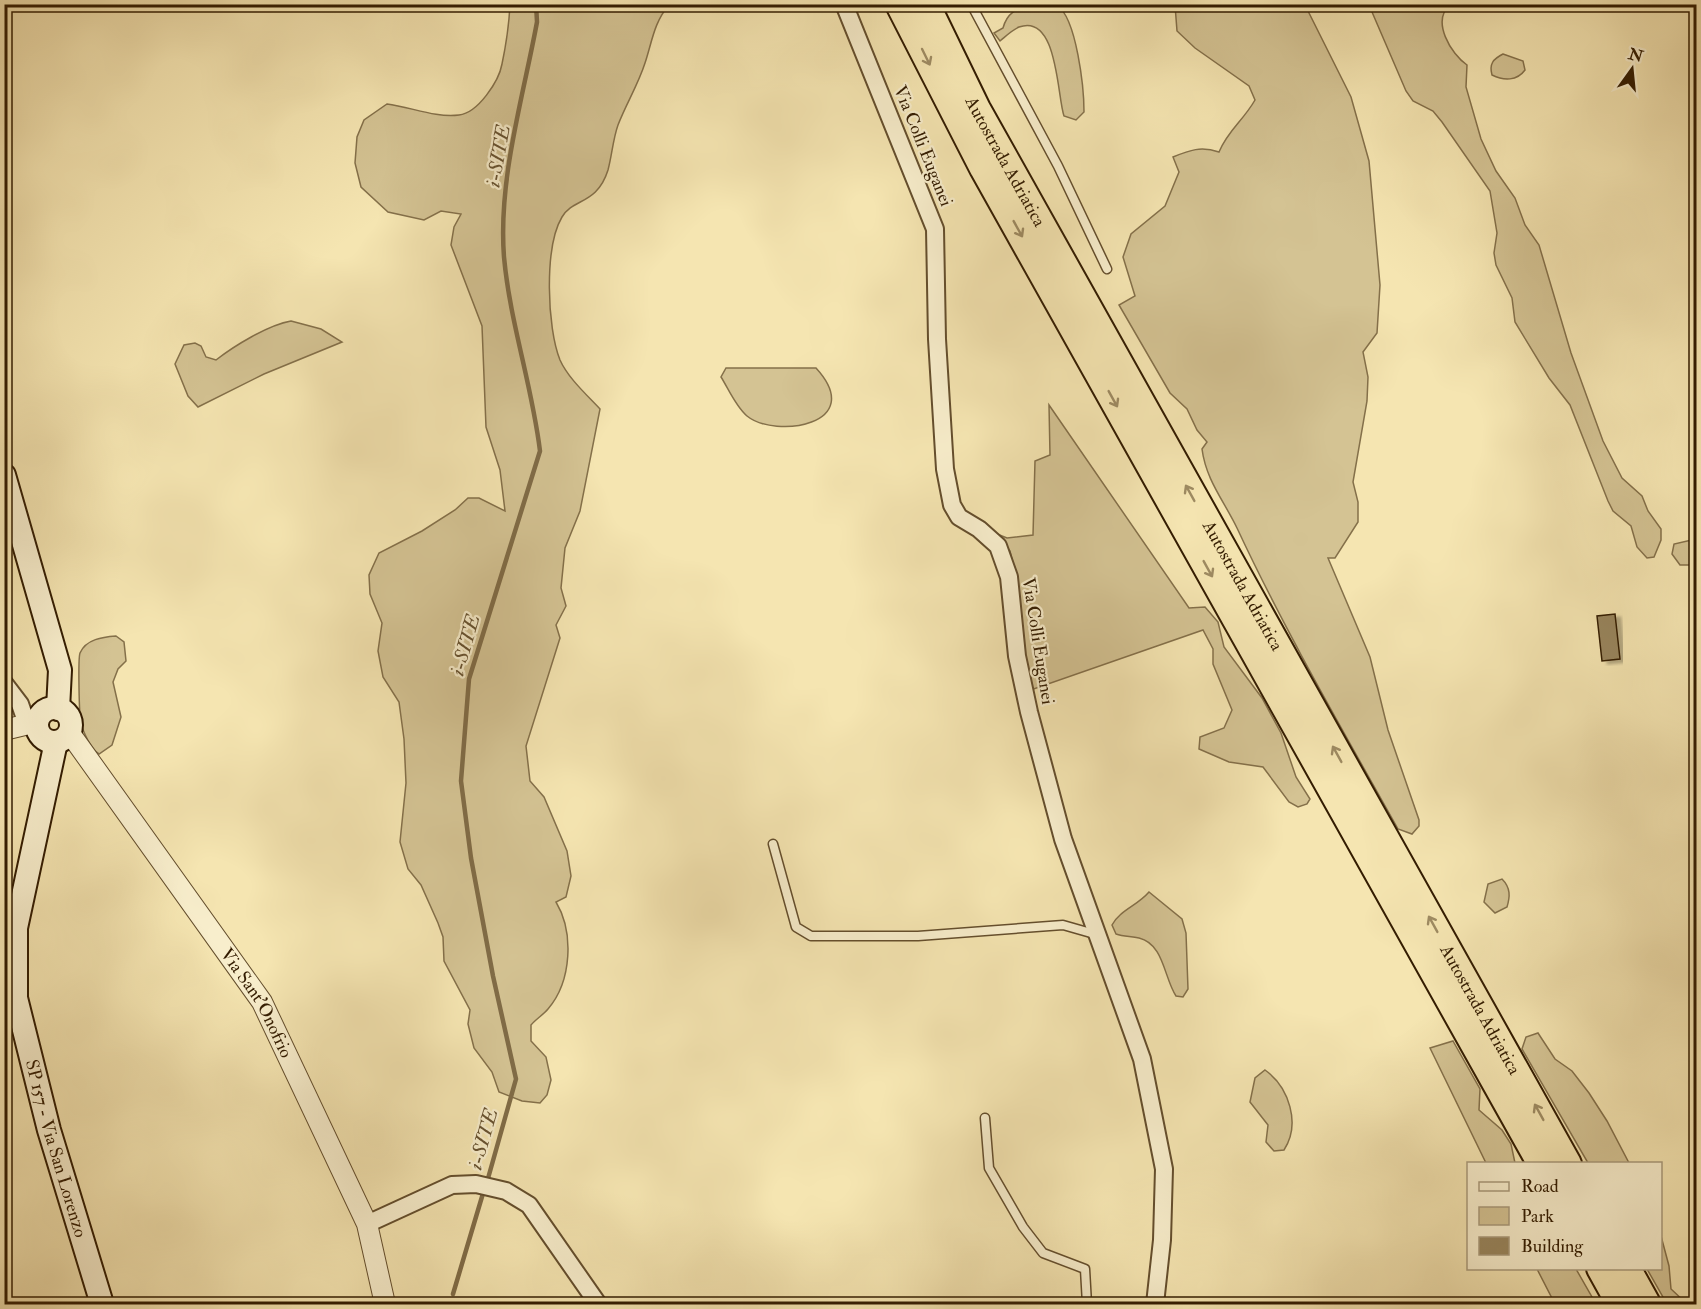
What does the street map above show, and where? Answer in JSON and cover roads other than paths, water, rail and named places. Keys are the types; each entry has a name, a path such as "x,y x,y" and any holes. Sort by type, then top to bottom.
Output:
{"highway":[{"name":"Autostrada Adriatica","path":"900,4 984,168 1541,1162"},
{"name":"Autostrada Adriatica","path":"925,4 981,118 1566,1162"},
{"path":"1602,1270 1621,1305"},
{"path":"1627,1270 1646,1305"}],"main road":[{"path":"4,475 60,670 58,709 70,721 62,737 41,736 32,723 47,710 58,709"},
{"name":"SP 157 - Via San Lorenzo","path":"62,737 16,928 16,998 50,1130 102,1305"}],"street":[{"name":"Via Colli Euganei","path":"844,4 935,230 937,339 945,469 952,505 959,517 979,529 998,546 1009,577 1017,656 1029,712 1063,839 1142,1059 1164,1169 1162,1240 1155,1305"},
{"path":"4,683 32,723 4,730"},
{"name":"Via Sant'Onofrio","path":"62,737 262,1002 367,1224 385,1305"},
{"path":"367,1224 452,1185 476,1184 511,1194 529,1205 598,1305"}],"lane":[{"path":"970,4 1058,166 1107,269"},
{"path":"773,844 796,927 811,936 918,936 1064,925 1099,935"},
{"path":"985,1118 989,1168 1023,1227 1043,1253 1085,1269 1087,1305"}],"waterway":[{"name":"i-SITE","path":"487,1182 516,1079 493,976 471,858 461,781 469,679 540,451 507,282 503,228 508,168 537,22 536,4"},
{"name":"i-SITE","path":"453,1294 484,1190"}]}
